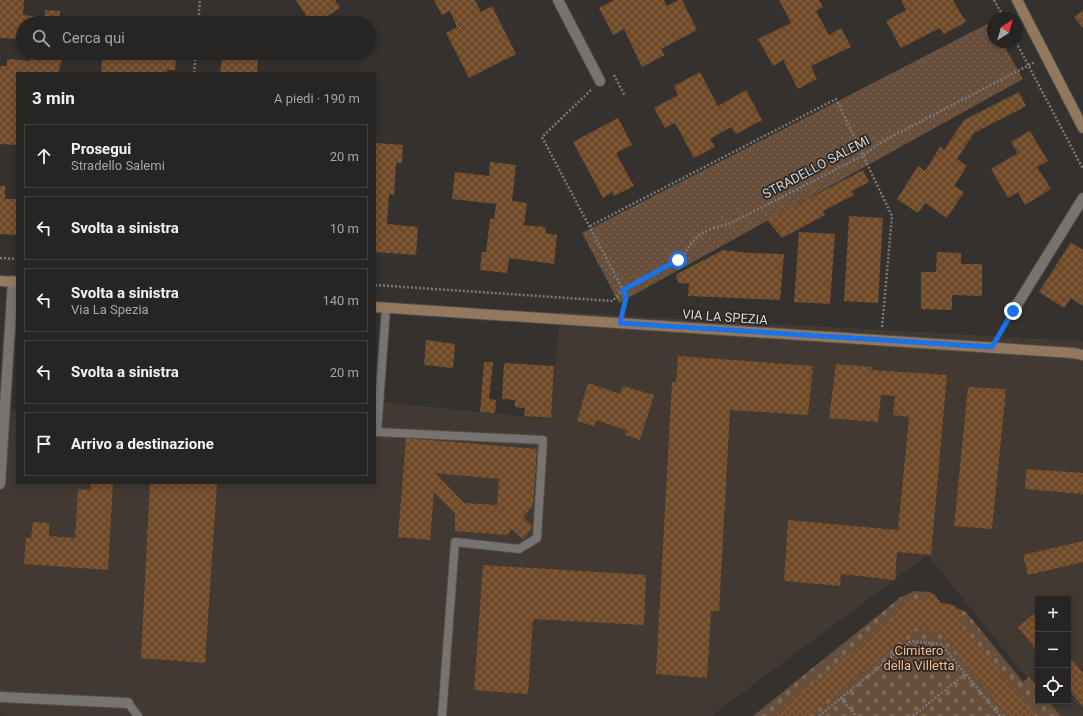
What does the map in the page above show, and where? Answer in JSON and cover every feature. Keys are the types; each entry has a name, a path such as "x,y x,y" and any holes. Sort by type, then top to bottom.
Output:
{"main road":[{"path":"1017,0 1083,128"},
{"path":"0,281 15,282"},
{"name":"VIA LA SPEZIA","path":"376,307 1080,353"}],"street":[{"path":"558,0 600,81"},
{"path":"1013,311 1083,198"},
{"path":"0,484 15,282"},
{"path":"0,697 128,703"}],"lane":[{"path":"386,308 377,432 543,440 537,538 519,549 455,542 442,716"},
{"path":"128,703 138,716"}],"path":[{"path":"199,16 200,0"},
{"path":"994,0 1001,12"},
{"path":"1019,48 1083,168"},
{"name":"STRADELLO SALEMI","path":"376,285 612,301 623,290 678,260 702,234 716,227 731,223 862,156 885,140 1046,57"},
{"path":"194,72 195,60"},
{"path":"600,81 542,137 623,290 626,298 620,323"},
{"path":"590,226 836,98 862,156 892,216 881,340"},
{"path":"0,258 16,259"},
{"path":"992,347 1013,311"},
{"path":"819,716 911,641 941,644 1000,716"},
{"path":"912,716 965,674"},
{"path":"841,698 856,716"}],"shaded area":[{"path":"560,312 1083,341 1083,716 1057,716 1047,704 1071,704 1071,596 1035,596 1035,688 928,555 711,716 0,715 0,410 16,411 16,484 376,484 376,401 550,419"}],"green space":[{"path":"987,24 987,48 1005,48 1023,79 619,303 582,233"},
{"name":"Cimitero della Villetta","path":"914,591 930,592 937,597 938,600 940,600 940,603 950,605 966,612 1023,682 1029,677 1035,684 1035,704 1051,704 1061,716 753,716 901,597"}],"building":[{"path":"0,0 24,0 23,15 34,16 16,16 16,39 0,38"},
{"path":"296,0 335,0 340,8 327,16 306,16"},
{"path":"434,0 475,0 481,12 492,6 516,54 469,78 446,33 457,27 450,11 442,15"},
{"path":"614,0 664,0 667,6 682,0 697,30 661,49 665,55 642,67 624,29 613,35 599,8"},
{"path":"779,0 819,0 823,7 816,11 829,35 841,28 851,47 811,66 817,79 798,89 783,60 773,66 758,39 791,23"},
{"path":"901,0 953,0 966,22 944,34 940,28 901,48 886,21 906,10"},
{"path":"45,10 60,11 60,16 45,16"},
{"path":"1083,10 1083,28 1074,17"},
{"path":"7,59 30,61 62,60 58,72 16,72 16,145 0,144 0,66 7,66"},
{"path":"102,60 176,60 175,70 167,70 166,72 101,72"},
{"path":"222,60 258,60 257,72 220,72"},
{"path":"700,72 718,106 746,90 762,120 736,134 731,127 710,139 715,147 694,158 675,123 665,128 654,108 678,95 674,86"},
{"path":"1019,92 1026,106 974,133 957,159 967,166 954,186 964,192 947,218 925,203 918,213 897,199 918,166 925,171 940,147 944,150 964,120"},
{"path":"618,118 632,145 616,153 634,186 614,196 612,192 603,198 573,142"},
{"path":"1030,131 1048,161 1037,167 1051,189 1025,205 1018,192 1008,198 991,169 1018,153 1011,142"},
{"path":"376,143 403,145 402,163 396,163 394,195 389,194 387,224 418,227 416,255 376,252"},
{"path":"490,162 516,165 512,201 527,203 524,225 546,227 545,233 557,235 554,264 509,258 507,273 480,270 482,252 486,252 490,219 494,219 496,204 452,199 455,172 489,176"},
{"path":"863,170 869,182 852,191 854,195 823,211 825,215 782,238 767,220"},
{"path":"0,186 5,186 5,199 16,199 16,235 0,234"},
{"path":"849,216 883,218 878,303 844,301"},
{"path":"799,232 835,234 830,304 794,302"},
{"path":"1071,242 1083,250 1083,306 1071,298 1064,308 1039,292"},
{"path":"723,250 784,254 780,300 688,296 689,284 679,283 676,278 677,274"},
{"path":"937,252 961,253 961,264 982,264 982,296 952,295 952,310 921,309 921,272 936,272"},
{"path":"426,340 455,344 453,368 424,365"},
{"path":"678,356 813,366 808,415 730,410 719,611 711,611 707,678 656,674 672,382 676,382"},
{"path":"484,362 493,362 489,399 496,400 495,413 480,412"},
{"path":"504,363 554,366 551,418 524,416 525,408 515,407 515,400 502,399"},
{"path":"836,364 872,367 871,370 947,375 931,555 897,552 895,580 841,574 840,586 784,581 788,520 898,530 909,417 893,415 895,396 881,395 878,422 829,418"},
{"path":"588,383 620,394 623,386 654,395 640,440 625,435 626,430 596,420 594,426 577,421"},
{"path":"968,387 1006,389 992,529 954,526"},
{"path":"406,438 537,449 533,506 523,517 533,527 523,539 512,529 507,535 455,531 455,513 434,492 430,540 398,537","holes":["435,473 499,479 497,505 464,503"]},
{"path":"1026,469 1083,473 1083,494 1025,489"},
{"path":"91,484 113,484 108,570 24,564 26,538 31,538 33,522 49,523 49,536 75,538 78,489 90,490"},
{"path":"150,484 217,484 205,663 141,658"},
{"path":"1083,541 1083,562 1028,575 1023,555"},
{"path":"483,565 646,575 644,625 533,619 528,694 474,690"},
{"path":"930,592 935,595 938,600 940,600 940,603 955,606 965,619 960,623 1036,716 1008,716 938,631 916,629 809,716 773,716 896,616 892,612 905,601 921,600 925,594"},
{"path":"1034,614 1035,648 1018,627"},
{"path":"1071,659 1083,673 1083,707 1071,693"}],"route":[{"path":"678,260 623,290 626,298 620,323 992,347 1013,311"}]}
